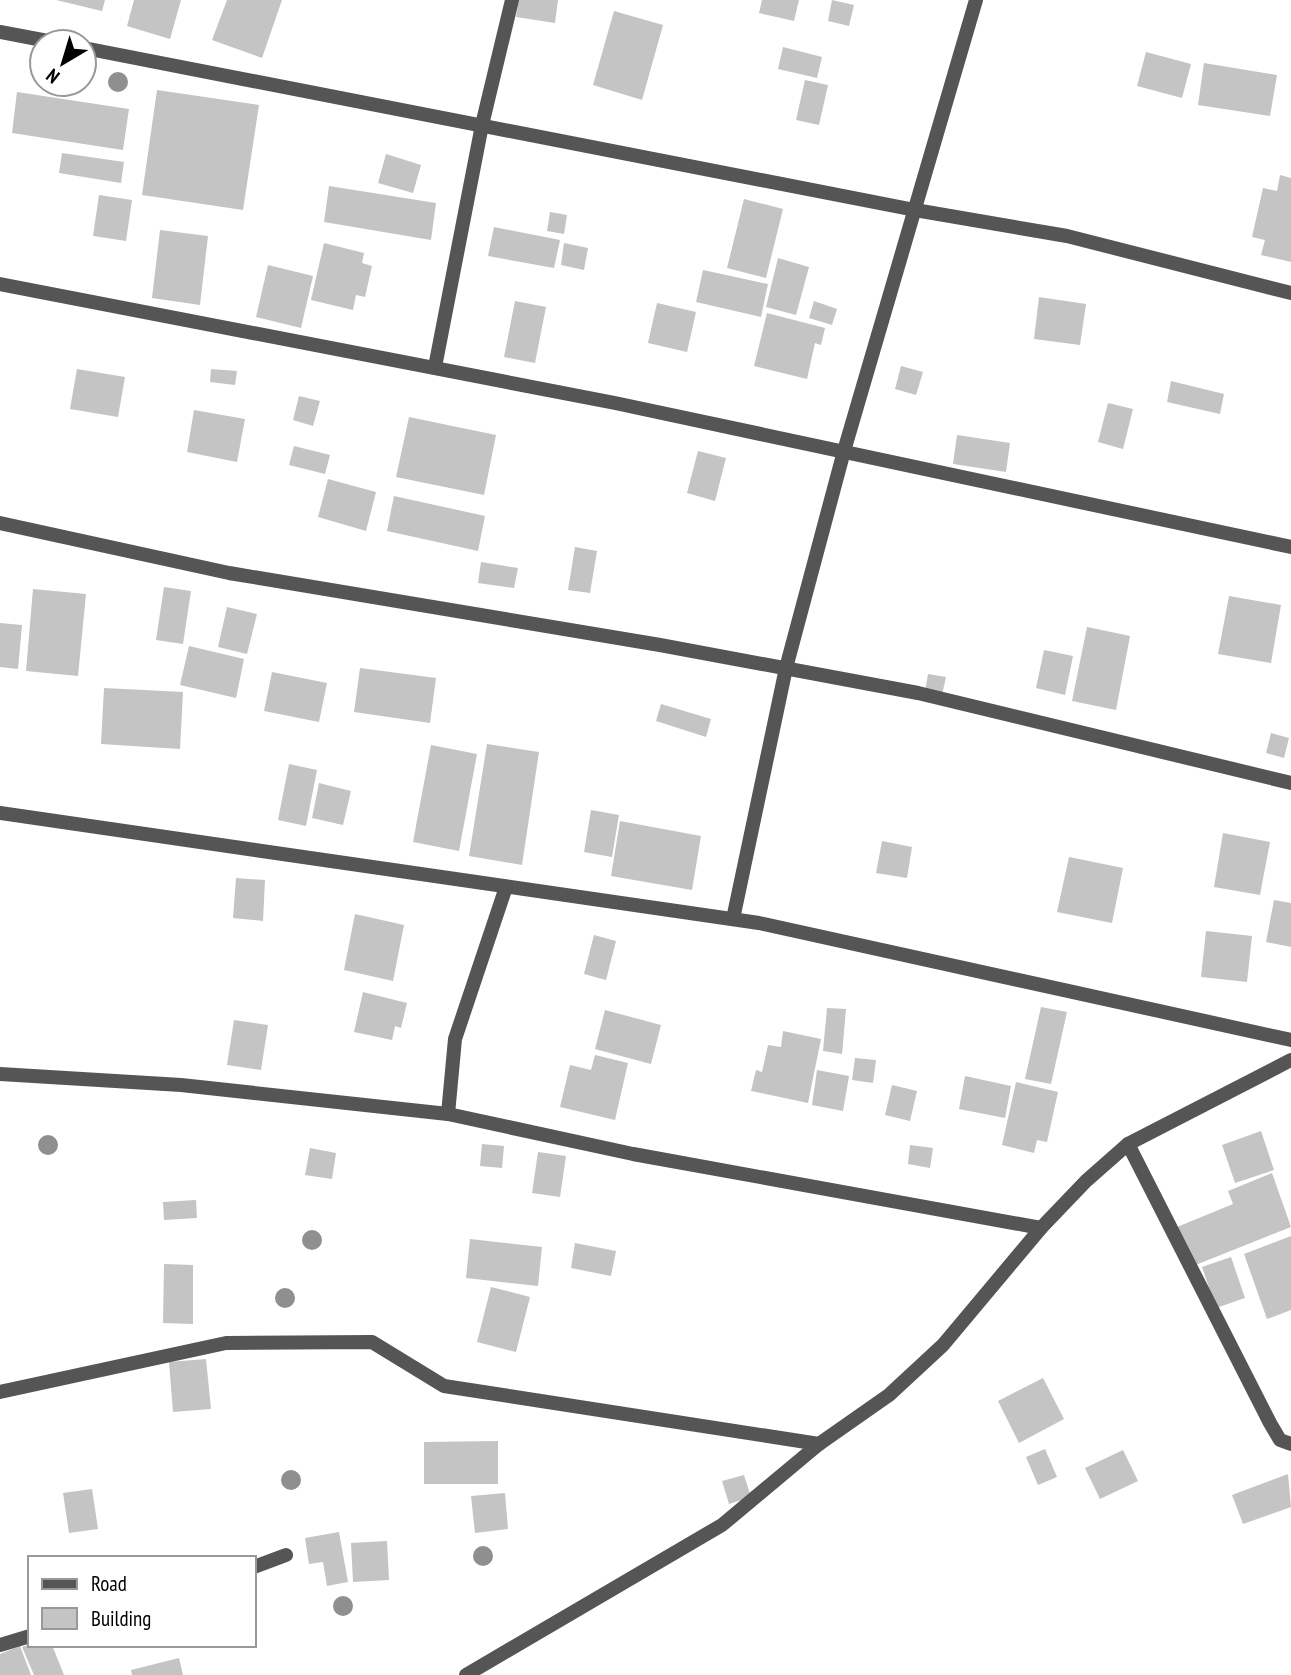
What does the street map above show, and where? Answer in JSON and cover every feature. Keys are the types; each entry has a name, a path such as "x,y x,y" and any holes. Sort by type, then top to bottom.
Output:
{"street":[{"path":"435,367 482,125 512,0"},
{"path":"733,919 786,668 844,451 976,0"},
{"path":"0,32 28,37"},
{"path":"98,51 915,210 1067,236 1291,293"},
{"path":"0,284 435,367 1291,547"},
{"path":"0,523 229,573 918,693 1291,783"},
{"path":"0,813 733,919 1291,1040"},
{"path":"448,1114 455,1038 506,887"},
{"path":"466,1675 722,1525 819,1444 889,1395 943,1345 1041,1228 1086,1181 1128,1144 1291,1060"},
{"path":"0,1074 181,1085 448,1114 646,1157 1041,1228"},
{"path":"1128,1144 1270,1423 1280,1440 1291,1444"},
{"path":"0,1392 226,1343 372,1342 444,1386 819,1444"},
{"path":"256,1566 286,1555"},
{"path":"0,1645 28,1637"}],"building":[{"path":"56,0 105,0 102,11"},
{"path":"134,0 181,0 170,39 127,26"},
{"path":"227,0 282,0 262,58 212,40"},
{"path":"519,0 558,0 555,23 516,17"},
{"path":"762,0 799,0 794,21 759,13"},
{"path":"832,0 854,5 849,26 828,21"},
{"path":"614,11 663,25 642,100 593,85"},
{"path":"783,47 822,57 817,78 778,69"},
{"path":"1146,52 1191,64 1182,98 1137,86"},
{"path":"1204,63 1277,75 1270,116 1198,105"},
{"path":"805,80 828,85 819,125 796,120"},
{"path":"157,90 259,105 243,210 142,195"},
{"path":"17,92 28,94 28,98 57,98 129,109 123,150 12,133"},
{"path":"62,153 124,162 121,183 59,173"},
{"path":"386,154 421,165 413,193 378,183"},
{"path":"1280,175 1291,178 1291,262 1261,255 1265,240 1252,237 1263,188 1277,191"},
{"path":"329,186 436,203 431,240 324,222"},
{"path":"99,195 132,200 126,241 93,236"},
{"path":"744,199 783,209 766,278 727,268"},
{"path":"550,212 567,215 564,234 547,231"},
{"path":"494,227 560,240 554,268 488,256"},
{"path":"160,230 208,236 200,305 152,298"},
{"path":"324,243 364,253 362,263 372,266 365,297 356,295 353,310 311,300"},
{"path":"564,243 588,248 584,270 561,265"},
{"path":"778,258 809,267 796,315 766,307"},
{"path":"268,265 313,276 301,328 256,317"},
{"path":"703,270 768,284 761,317 696,302"},
{"path":"1039,297 1086,304 1080,345 1034,339"},
{"path":"515,301 546,307 535,363 504,357"},
{"path":"814,301 837,309 832,325 809,318"},
{"path":"657,303 696,312 687,352 648,343"},
{"path":"767,313 825,328 821,345 815,343 807,379 754,366"},
{"path":"901,366 923,372 916,395 895,389"},
{"path":"77,369 125,377 118,417 70,409"},
{"path":"211,369 237,371 235,385 210,382"},
{"path":"1171,381 1224,394 1220,414 1167,402"},
{"path":"299,396 320,401 313,426 293,420"},
{"path":"1108,403 1133,409 1123,449 1098,442"},
{"path":"194,410 245,419 237,462 187,452"},
{"path":"409,417 496,435 484,495 396,477"},
{"path":"957,435 1010,443 1006,472 953,464"},
{"path":"294,446 330,455 325,474 289,465"},
{"path":"698,451 726,458 715,501 687,493"},
{"path":"328,479 376,492 366,531 318,517"},
{"path":"394,496 485,516 478,551 387,531"},
{"path":"575,547 597,551 590,593 568,590"},
{"path":"481,562 518,568 514,588 478,583"},
{"path":"164,587 191,591 183,644 156,640"},
{"path":"33,589 86,594 78,676 26,671"},
{"path":"1229,596 1281,605 1271,663 1218,654"},
{"path":"227,607 257,614 247,654 218,647"},
{"path":"0,623 22,625 18,669 0,667"},
{"path":"1087,627 1130,636 1116,710 1072,701"},
{"path":"189,646 244,659 236,698 180,685"},
{"path":"1044,650 1073,656 1065,695 1036,688"},
{"path":"360,668 436,678 430,723 354,712"},
{"path":"272,672 327,683 319,722 264,711"},
{"path":"928,674 946,677 942,695 925,691"},
{"path":"104,688 183,692 180,749 101,744"},
{"path":"661,704 711,719 706,737 656,721"},
{"path":"1271,733 1289,738 1284,758 1266,753"},
{"path":"487,744 539,752 522,865 469,856"},
{"path":"431,745 477,754 459,851 413,842"},
{"path":"289,764 317,770 306,826 278,820"},
{"path":"319,783 351,791 343,825 312,818"},
{"path":"591,810 619,815 612,857 584,852"},
{"path":"620,821 701,836 692,890 611,876"},
{"path":"1223,833 1270,842 1260,895 1214,887"},
{"path":"882,841 912,847 907,878 876,873"},
{"path":"1069,857 1123,868 1112,923 1057,912"},
{"path":"236,878 265,880 263,921 233,918"},
{"path":"1274,900 1291,903 1291,947 1266,942"},
{"path":"355,914 404,925 393,981 344,970"},
{"path":"1206,931 1252,936 1247,982 1201,977"},
{"path":"594,935 616,941 606,980 584,974"},
{"path":"363,992 407,1003 401,1028 395,1026 392,1040 354,1032"},
{"path":"1041,1007 1067,1012 1051,1084 1025,1079"},
{"path":"827,1008 846,1009 842,1054 823,1051"},
{"path":"605,1010 661,1025 651,1064 595,1049"},
{"path":"234,1020 268,1025 261,1070 227,1065"},
{"path":"783,1031 821,1039 808,1103 751,1091 756,1070 762,1072 768,1045 781,1047"},
{"path":"595,1055 628,1063 615,1120 560,1107 570,1065 591,1070"},
{"path":"855,1058 876,1060 873,1083 852,1080"},
{"path":"817,1070 849,1076 843,1111 812,1105"},
{"path":"965,1076 1011,1086 1005,1118 959,1109"},
{"path":"1016,1082 1058,1092 1047,1142 1037,1140 1034,1153 1002,1145"},
{"path":"892,1085 917,1091 910,1121 885,1115"},
{"path":"1261,1131 1274,1170 1235,1183 1222,1145"},
{"path":"482,1144 504,1146 502,1168 480,1166"},
{"path":"910,1145 933,1148 930,1168 908,1164"},
{"path":"310,1148 336,1153 332,1179 305,1175"},
{"path":"538,1152 566,1156 560,1197 532,1193"},
{"path":"1272,1173 1291,1227 1193,1266 1177,1227 1233,1204 1228,1191"},
{"path":"196,1200 197,1218 164,1220 163,1202"},
{"path":"1291,1236 1291,1310 1267,1319 1244,1254"},
{"path":"470,1239 542,1247 538,1286 466,1278"},
{"path":"575,1243 616,1251 611,1276 571,1268"},
{"path":"1231,1257 1245,1298 1216,1308 1202,1267"},
{"path":"164,1264 193,1265 193,1324 163,1323"},
{"path":"491,1287 530,1297 516,1352 477,1342"},
{"path":"206,1359 211,1409 173,1412 169,1362"},
{"path":"1043,1378 1064,1419 1019,1443 998,1401"},
{"path":"498,1441 498,1484 424,1484 424,1442"},
{"path":"1045,1449 1057,1477 1038,1485 1026,1457"},
{"path":"1123,1450 1138,1481 1100,1499 1085,1468"},
{"path":"1288,1474 1291,1507 1243,1524 1232,1495"},
{"path":"744,1475 751,1497 729,1504 722,1481"},
{"path":"92,1489 98,1529 69,1533 63,1493"},
{"path":"505,1493 508,1529 475,1533 471,1496"},
{"path":"339,1532 348,1582 327,1586 323,1562 309,1564 305,1538"},
{"path":"387,1541 389,1580 353,1582 351,1543"},
{"path":"28,1645 28,1647 53,1647 64,1675 34,1675 22,1647"},
{"path":"20,1646 31,1675 0,1675 0,1654"},
{"path":"179,1658 183,1675 132,1675 131,1670"}]}
